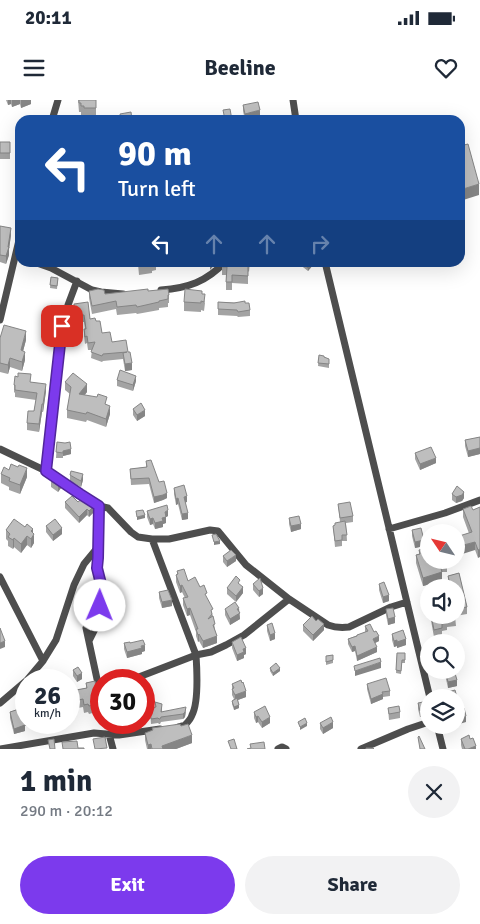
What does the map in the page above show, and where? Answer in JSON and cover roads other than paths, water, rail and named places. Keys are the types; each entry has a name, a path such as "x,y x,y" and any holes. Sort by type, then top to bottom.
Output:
{"street":[{"path":"54,115 58,100"},
{"path":"294,100 296,115"},
{"path":"0,320 16,267"},
{"path":"48,267 92,290 130,294"},
{"path":"156,291 181,288 202,281 220,267"},
{"path":"325,267 428,689"},
{"path":"46,471 62,326 77,281"},
{"path":"0,449 46,471 99,506 110,509 138,537 170,539 210,530 218,531 246,565 289,600 335,628 356,624 406,602"},
{"path":"388,529 445,513 480,500"},
{"path":"89,641 97,625 102,588 97,568 99,506"},
{"path":"152,539 196,655 198,670 194,714 185,725 155,730"},
{"path":"37,669 56,640 74,585 84,564 98,547"},
{"path":"0,577 43,661"},
{"path":"155,671 196,655 212,652 244,635 289,600"},
{"path":"86,628 95,669"},
{"path":"0,703 15,691"},
{"path":"361,749 420,725"},
{"path":"3,749 90,734"},
{"path":"113,749 109,734 126,734"},
{"path":"439,734 442,749"},
{"path":"278,749 282,747 286,749"}]}
